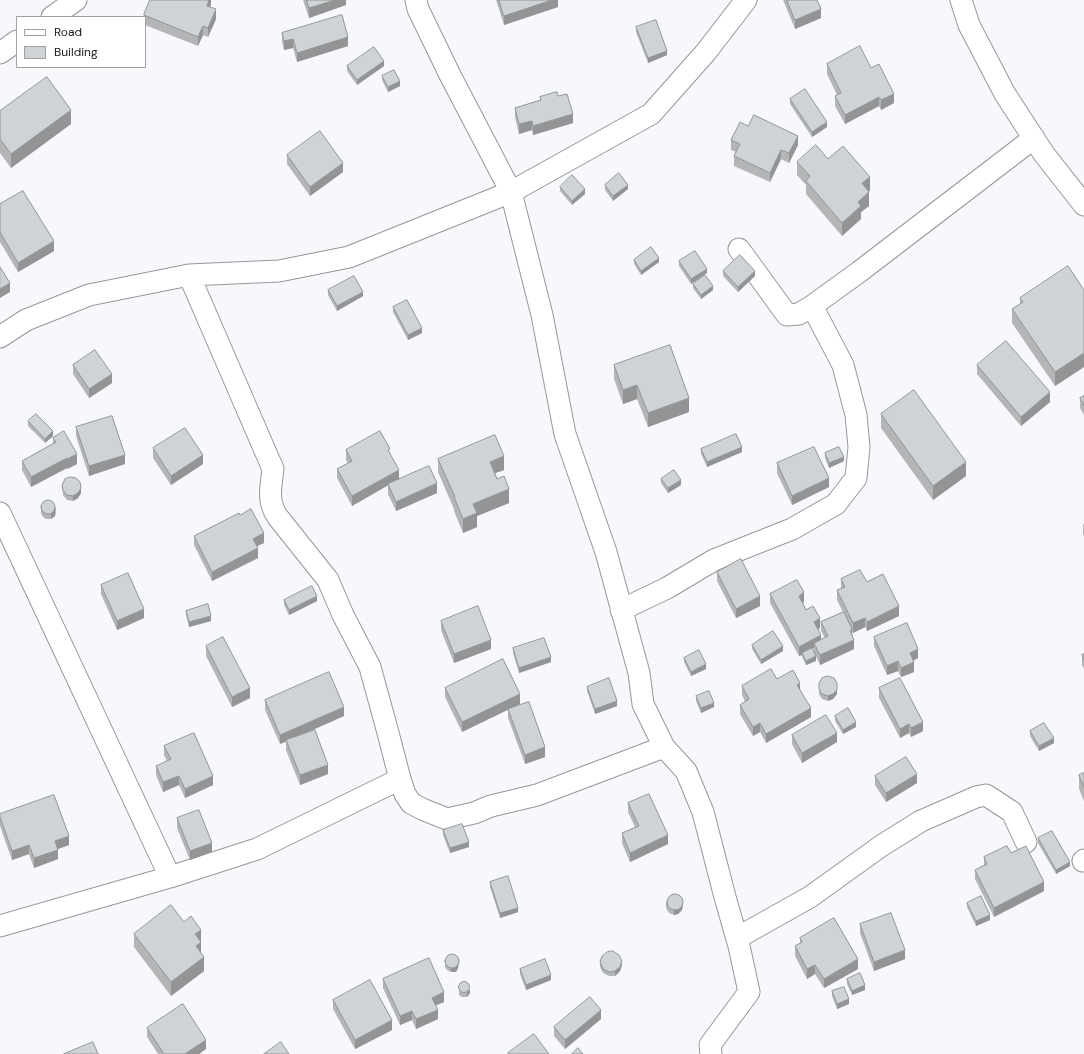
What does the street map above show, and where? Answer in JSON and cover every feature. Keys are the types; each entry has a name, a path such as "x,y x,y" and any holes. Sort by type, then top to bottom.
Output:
{"street":[{"path":"53,16 76,0"},
{"path":"416,0 418,10 450,75 511,192 542,314 565,434 606,552 639,673 643,704 664,747 686,772 703,812 737,938 749,992 710,1045 711,1054"},
{"path":"0,337 26,320 89,295 189,275 279,271 349,257 511,192 651,114 706,52 746,0"},
{"path":"961,0 969,25 1005,94 1044,154 1084,205"},
{"path":"0,53 16,42"},
{"path":"739,249 787,315 800,314 859,272 1034,138"},
{"path":"189,275 273,469 270,493 270,503 272,509 328,580 343,615 370,666 400,779 411,802 422,809 447,819 474,813 491,806 537,794 664,747"},
{"path":"621,610 667,588 714,560 792,529 836,504 856,478 859,447 856,415 843,365 812,306"},
{"path":"0,513 170,877"},
{"path":"0,926 170,877 257,849 400,779"},
{"path":"737,938 810,897 881,846 922,820 976,797 986,795 1012,812 1026,842"}],"building":[{"path":"150,0 209,0 207,6 216,9 208,28 203,26 198,37 144,15"},
{"path":"307,0 335,0 309,8"},
{"path":"499,0 552,0 504,16"},
{"path":"787,0 817,0 821,9 795,20"},
{"path":"342,15 348,37 297,53 293,39 284,41 282,33"},
{"path":"656,20 667,51 648,58 636,27"},
{"path":"860,46 871,68 879,64 894,94 881,100 879,97 845,115 835,96 841,93 827,64"},
{"path":"374,47 384,61 357,80 347,66"},
{"path":"394,70 400,81 388,87 382,76"},
{"path":"47,77 71,110 11,154 0,139 0,111"},
{"path":"805,89 827,122 812,132 790,99"},
{"path":"557,92 558,96 567,94 573,114 533,126 532,121 519,124 515,108 541,100 540,97"},
{"path":"754,115 798,136 789,153 781,150 770,173 734,156 740,144 731,140 740,122 748,126"},
{"path":"320,131 343,163 310,187 287,155"},
{"path":"816,145 828,159 843,146 870,177 862,183 869,192 858,202 861,206 842,223 806,181 810,176 797,162"},
{"path":"619,173 628,185 613,196 605,185"},
{"path":"572,175 585,189 572,201 560,187"},
{"path":"23,191 54,241 18,263 0,232 0,204"},
{"path":"651,247 659,258 641,271 634,260"},
{"path":"695,251 707,269 691,279 679,261"},
{"path":"740,255 755,271 738,287 723,271"},
{"path":"1068,266 1084,290 1084,353 1055,372 1012,309 1023,302 1020,298"},
{"path":"0,267 10,283 0,289"},
{"path":"705,275 713,286 701,295 693,284"},
{"path":"354,276 363,292 337,306 328,290"},
{"path":"407,300 422,328 408,335 393,307"},
{"path":"1006,341 1050,392 1021,417 977,365"},
{"path":"670,345 689,398 648,413 637,385 623,390 614,365"},
{"path":"95,350 112,374 89,389 73,365"},
{"path":"914,390 966,462 933,486 881,414"},
{"path":"1084,396 1084,406 1080,398"},
{"path":"36,414 53,431 45,439 28,421"},
{"path":"112,416 125,455 89,466 76,427"},
{"path":"185,428 203,455 171,476 153,448"},
{"path":"64,431 77,454 31,477 22,461 56,442 53,438"},
{"path":"380,431 399,470 352,496 337,469 352,461 346,450"},
{"path":"736,434 742,447 707,462 701,449"},
{"path":"495,435 504,456 490,462 497,479 504,476 509,489 473,504 477,513 463,519 438,459"},
{"path":"814,447 829,478 792,496 777,463"},
{"path":"839,447 844,457 829,463 825,453"},
{"path":"429,466 437,483 396,502 388,484"},
{"path":"674,470 681,480 668,488 661,479"},
{"path":"70,477 76,478 80,482 81,488 78,493 73,496 67,495 63,490 62,485 65,479"},
{"path":"45,500 51,500 55,504 55,510 51,514 45,514 41,510 41,504"},
{"path":"251,509 264,533 253,539 258,548 212,572 194,536 239,513 240,515"},
{"path":"741,559 760,596 736,609 717,572"},
{"path":"860,570 867,582 883,574 899,606 867,622 865,618 853,623 837,590 845,587 841,579"},
{"path":"128,573 144,609 117,621 101,585"},
{"path":"797,580 804,592 799,596 806,610 813,606 820,618 814,622 821,635 799,647 770,594"},
{"path":"312,586 317,596 289,610 284,600"},
{"path":"208,604 211,616 189,622 186,611"},
{"path":"478,606 491,640 454,654 441,621"},
{"path":"844,612 852,629 850,631 854,640 820,655 814,643 828,636 821,622"},
{"path":"907,623 918,649 910,653 914,662 901,668 898,661 887,666 874,637"},
{"path":"773,631 783,646 761,660 752,645"},
{"path":"223,637 250,688 232,697 206,646"},
{"path":"544,638 551,657 519,668 513,648"},
{"path":"812,648 816,656 806,661 802,653"},
{"path":"699,650 706,664 691,672 684,658"},
{"path":"503,659 520,694 462,722 445,688"},
{"path":"771,669 777,679 793,670 800,683 797,685 811,708 766,734 760,723 753,727 740,705 749,699 742,686"},
{"path":"329,672 344,707 280,735 265,700"},
{"path":"828,676 834,678 837,683 837,690 828,696 822,694 819,689 819,683 822,678"},
{"path":"609,678 617,701 595,709 587,687"},
{"path":"900,678 923,722 911,728 909,724 900,729 879,688"},
{"path":"709,691 714,703 701,708 696,696"},
{"path":"529,702 545,747 525,755 508,709"},
{"path":"848,708 856,722 843,730 835,716"},
{"path":"826,715 837,733 802,753 792,735"},
{"path":"1044,723 1054,738 1039,746 1030,731"},
{"path":"315,730 328,765 300,775 286,740"},
{"path":"194,733 213,776 185,789 179,776 163,782 156,766 171,759 164,746"},
{"path":"906,757 917,774 886,793 875,776"},
{"path":"1084,773 1084,787 1079,775"},
{"path":"649,794 668,835 630,853 622,833 639,826 628,803"},
{"path":"54,795 69,836 55,841 58,850 34,858 29,845 12,851 0,814"},
{"path":"199,810 212,843 190,851 177,818"},
{"path":"462,824 469,842 450,848 443,830"},
{"path":"1052,831 1070,862 1056,870 1038,838"},
{"path":"1007,846 1011,853 1026,846 1044,882 994,908 975,870 987,864 984,857"},
{"path":"508,876 518,908 500,913 490,882"},
{"path":"672,894 678,894 683,899 681,908 678,910 672,910 667,905 667,899"},
{"path":"981,896 990,915 976,921 967,903"},
{"path":"171,905 184,922 191,916 201,930 195,934 201,942 196,946 204,957 171,982 134,934"},
{"path":"891,913 905,950 874,962 860,924"},
{"path":"834,918 858,959 824,979 815,965 807,969 795,946 802,942 800,938"},
{"path":"613,951 619,955 622,961 620,967 615,971 609,972 603,969 600,962 602,956 607,952"},
{"path":"452,954 457,956 459,961 457,966 452,968 447,966 445,961 447,956"},
{"path":"429,958 444,992 432,998 438,1010 416,1019 412,1011 400,1016 383,979"},
{"path":"545,959 551,975 526,985 520,969"},
{"path":"860,973 865,985 852,991 847,979"},
{"path":"370,980 392,1020 355,1040 333,1000"},
{"path":"464,981 468,983 470,987 468,991 464,993 460,991 458,987 460,983"},
{"path":"844,987 849,999 837,1004 832,991"},
{"path":"590,997 601,1010 565,1040 554,1027"},
{"path":"183,1004 206,1040 185,1054 164,1054 147,1028"},
{"path":"534,1034 549,1054 508,1054 508,1053"},
{"path":"93,1042 98,1054 64,1054"},
{"path":"281,1042 289,1054 264,1054"},
{"path":"578,1048 583,1054 572,1054"}]}
